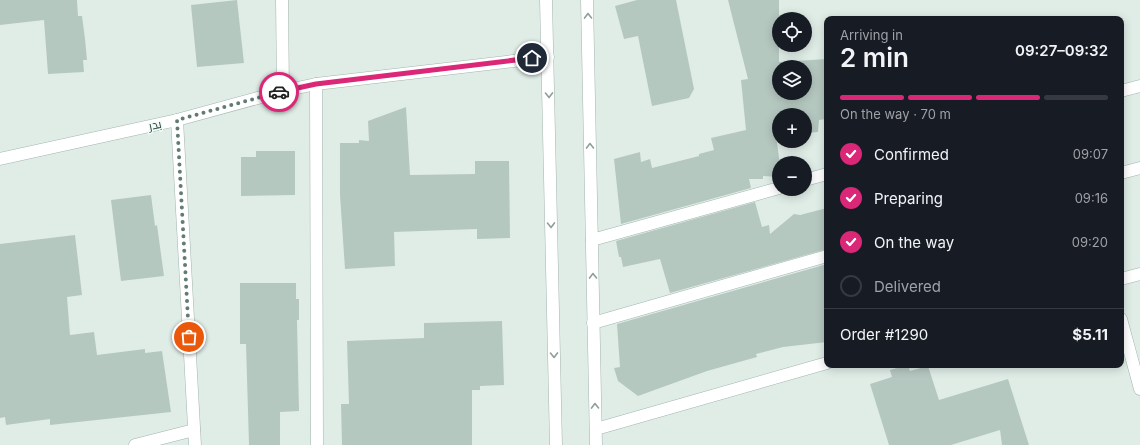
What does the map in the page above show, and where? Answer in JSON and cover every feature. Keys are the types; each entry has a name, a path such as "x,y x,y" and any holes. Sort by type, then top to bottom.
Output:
{"street":[{"path":"282,0 283,91"},
{"path":"546,0 556,445"},
{"path":"587,0 596,445"},
{"name":"بدر","path":"0,160 177,120 283,91 316,84 548,57"},
{"path":"316,84 317,445"},
{"path":"1124,90 1140,86"},
{"path":"177,120 195,445"},
{"path":"1124,172 1140,168"},
{"path":"812,178 824,175"},
{"path":"592,240 772,190"},
{"path":"594,323 824,257"},
{"path":"1124,278 1140,274"},
{"path":"1124,330 1140,389"},
{"path":"596,429 824,363"},
{"path":"135,445 194,430"}],"building":[{"path":"0,0 77,0 78,16 82,16 85,39 87,60 83,60 84,72 48,74 44,20 0,25"},
{"path":"237,0 244,63 197,67 191,5"},
{"path":"637,0 676,0 694,89 689,98 652,106 638,36 624,39 615,6"},
{"path":"728,0 779,0 779,12 772,12 772,52 779,52 779,60 772,60 772,100 812,100 811,60 824,59 824,119 819,120 818,132 812,132 812,108 772,108 772,148 778,148 779,156 772,156 772,177 763,176 763,179 749,179 751,188 621,224 614,159 640,152 641,162 650,159 652,168 699,156 699,154 714,150 711,138 746,130 741,80 748,79"},
{"path":"406,107 410,175 475,174 475,161 509,161 510,238 477,239 477,229 394,232 395,266 345,269 340,195 340,143 359,143 359,140 369,141 368,121"},
{"path":"256,151 295,151 295,195 241,196 241,157 256,157"},
{"path":"151,195 164,276 121,281 111,200"},
{"path":"755,202 762,227 769,225 770,234 794,214 800,215 824,209 824,250 670,293 660,259 623,267 621,257 619,257 616,241"},
{"path":"75,235 82,295 67,297 70,335 94,332 97,355 145,349 145,353 162,351 171,412 50,425 50,419 6,425 5,417 0,418 0,244"},
{"path":"824,265 824,342 783,347 756,354 757,357 707,371 638,396 618,381 614,368 620,367 617,324"},
{"path":"240,283 296,283 296,299 299,299 299,320 297,320 299,411 280,412 280,445 249,445 246,344 240,344"},
{"path":"502,321 504,385 480,386 480,390 472,390 472,445 342,445 341,404 349,404 347,341 424,338 424,323"},
{"path":"897,368 909,368 910,371 921,368 929,368 939,400 1008,379 1029,445 1002,445 1000,430 951,445 889,445 870,384 892,377 890,370"}],"way so far":[{"path":"189,337 177,120 279,92"}],"route":[{"path":"279,92 316,84 532,58"}]}
